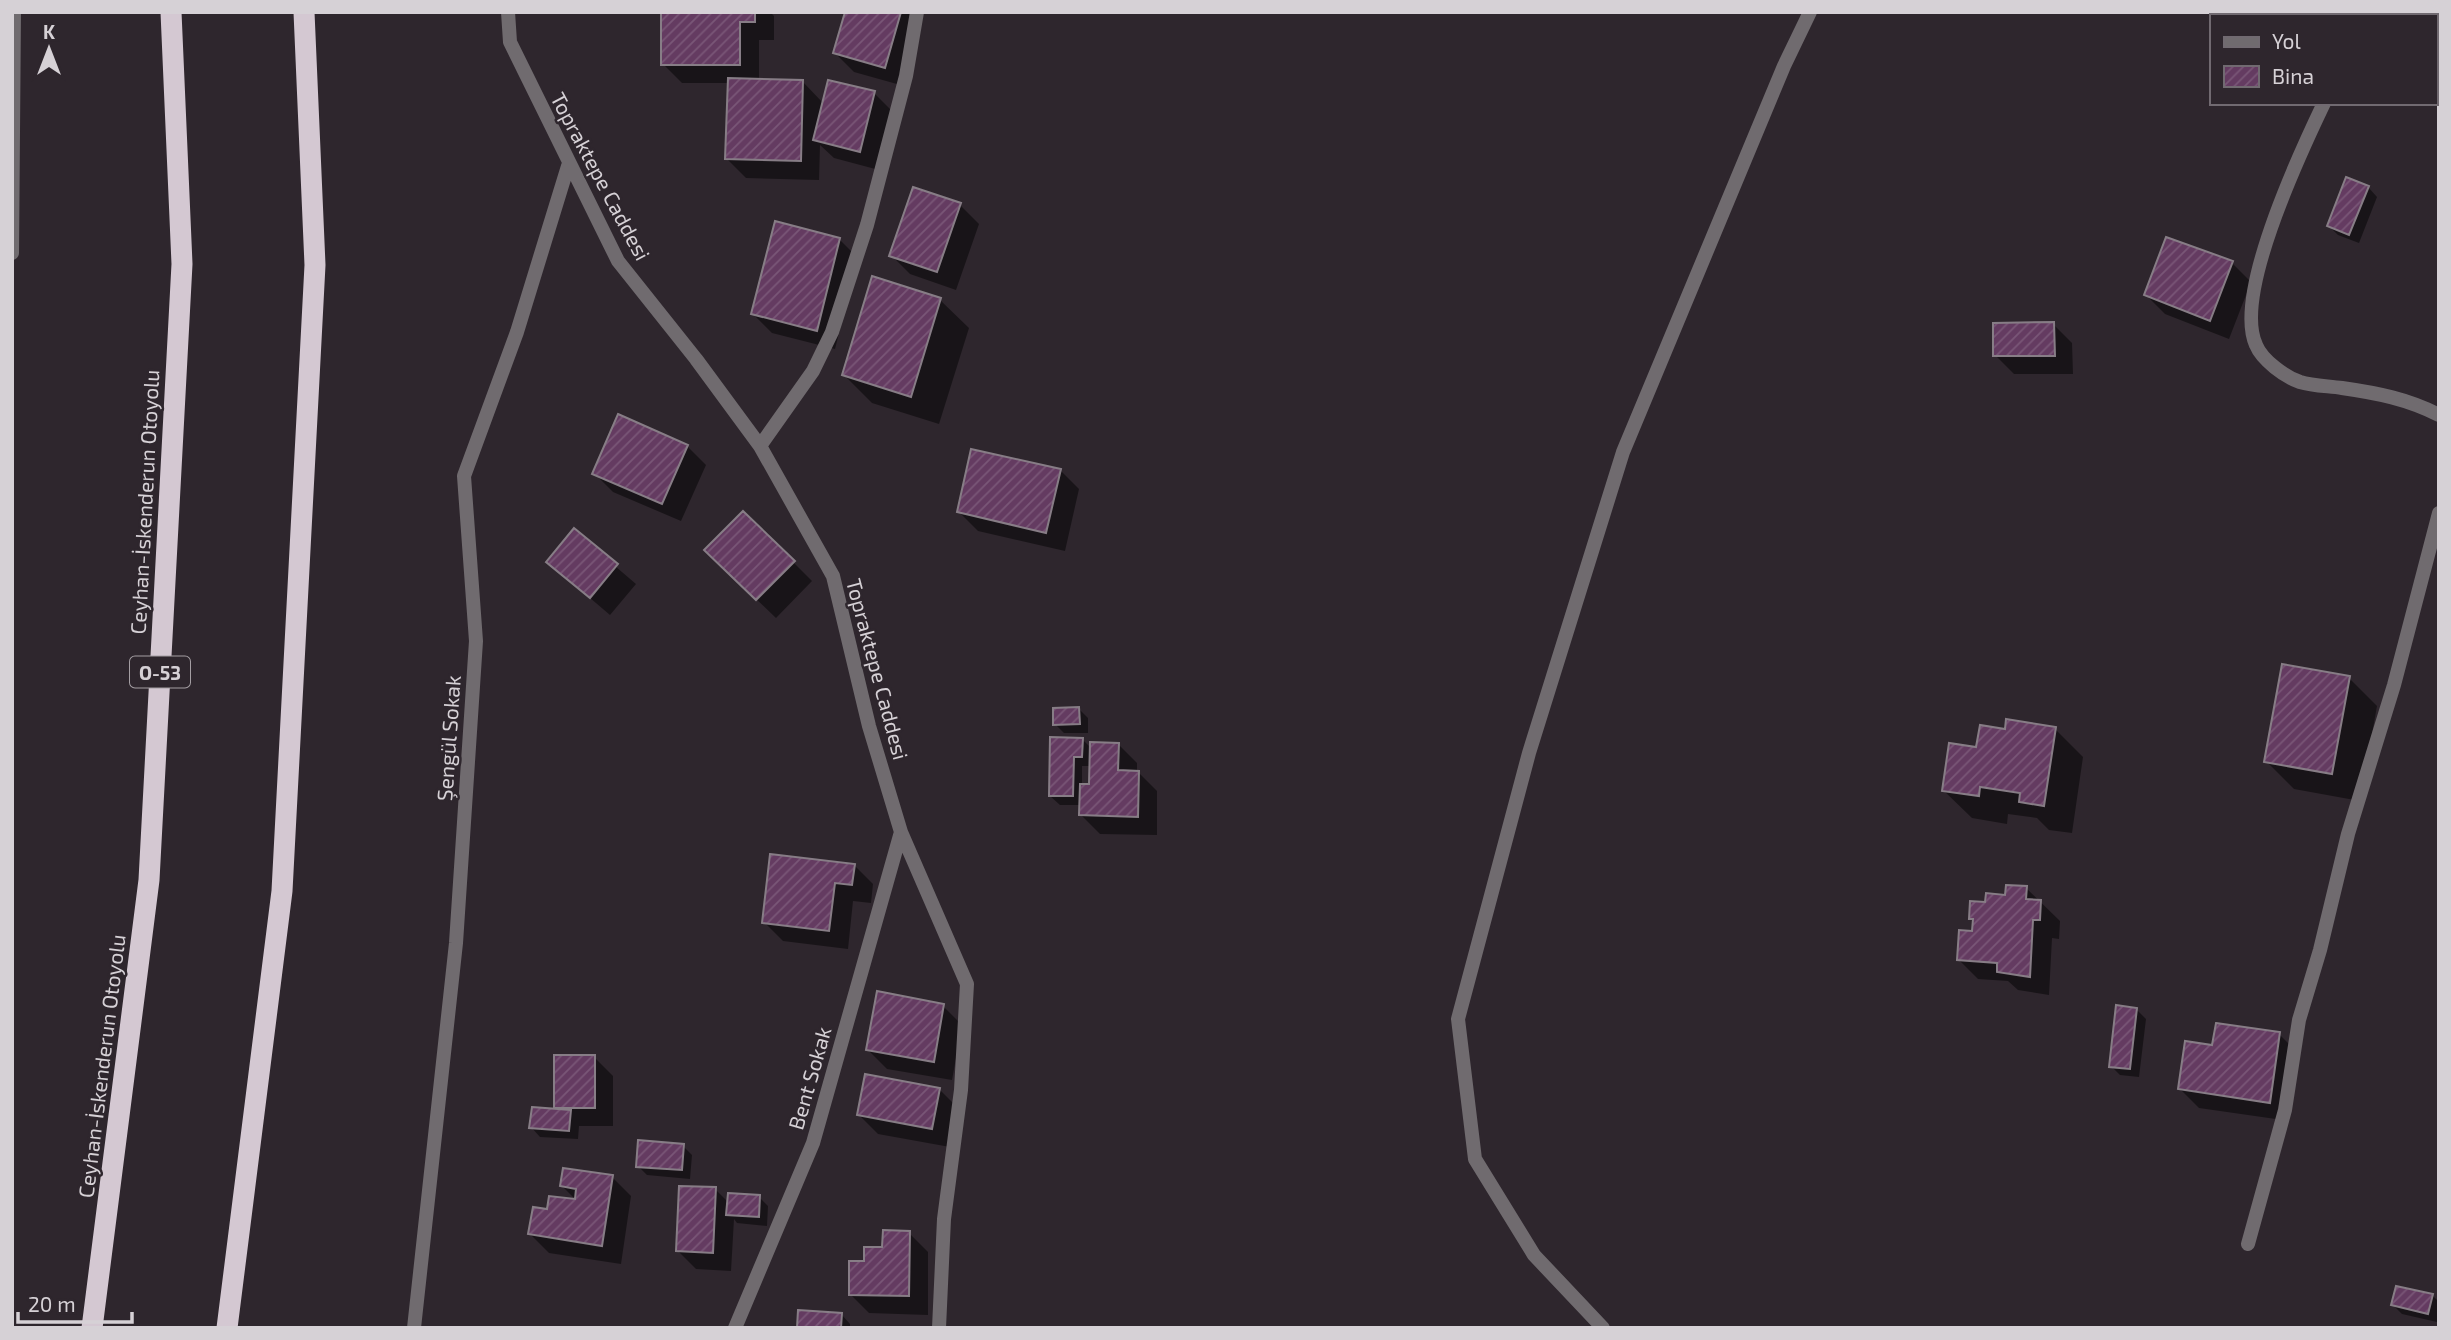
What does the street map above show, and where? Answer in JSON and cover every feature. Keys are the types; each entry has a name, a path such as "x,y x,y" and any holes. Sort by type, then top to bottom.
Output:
{"highway":[{"name":"Ceyhan-İskenderun Otoyolu","path":"92,1328 149,880 182,264 171,12"},
{"path":"227,1328 282,891 315,265 304,12"}],"street":[{"path":"12,253 14,12"},
{"name":"Topraktepe Caddesi","path":"508,12 510,42 568,166 618,261 696,359 760,446 833,576 869,726 901,832 967,984 961,1090 944,1219 939,1328"},
{"path":"760,446 813,371 832,331 871,211 906,76 917,12"},
{"path":"1603,1328 1534,1255 1475,1159 1458,1019 1529,754 1623,452 1784,66 1810,12"},
{"path":"2323,105 2288,179 2263,251 2251,320 2255,345 2267,361 2299,382 2410,400 2439,415"},
{"name":"Şengül Sokak","path":"414,1328 456,943 475,642 464,476 517,332 568,166"},
{"path":"2248,1244 2285,1110 2299,1020 2320,950 2348,834 2394,685 2439,513"},
{"name":"Bent Sokak","path":"735,1328 813,1143 901,832"}],"building":[{"path":"661,12 755,12 755,22 740,22 740,65 661,65"},
{"path":"845,12 901,12 885,68 833,53"},
{"path":"2265,12 2325,12 2324,14"},
{"path":"728,78 803,80 801,161 725,159"},
{"path":"828,80 875,91 860,152 813,140"},
{"path":"2346,177 2369,186 2349,235 2327,226"},
{"path":"913,187 961,203 937,272 889,256"},
{"path":"775,221 840,238 817,331 751,314"},
{"path":"2166,237 2233,261 2210,321 2144,295"},
{"path":"872,276 941,298 911,397 842,375"},
{"path":"2054,322 2055,356 1993,356 1993,323"},
{"path":"618,414 688,445 662,504 592,474"},
{"path":"971,449 1061,469 1046,533 957,512"},
{"path":"743,511 795,561 756,600 704,550"},
{"path":"574,528 618,564 590,598 546,562"},
{"path":"2282,664 2350,676 2332,774 2264,762"},
{"path":"1079,707 1080,724 1053,725 1053,708"},
{"path":"2006,719 2056,727 2044,806 2019,802 2020,793 1980,787 1979,796 1942,791 1949,743 1976,747 1980,725 2005,729"},
{"path":"1050,737 1083,738 1082,757 1074,757 1073,796 1049,796"},
{"path":"1090,742 1119,743 1118,770 1139,771 1138,817 1079,815 1080,784 1089,784"},
{"path":"770,854 855,864 852,885 835,883 829,931 762,923"},
{"path":"2006,885 2027,886 2026,899 2041,900 2040,920 2033,920 2030,977 1997,972 1997,963 1957,960 1959,930 1972,931 1973,919 1969,919 1970,901 1985,902 1986,893 2005,895"},
{"path":"877,991 944,1004 934,1062 866,1050"},
{"path":"2116,1005 2137,1008 2130,1069 2109,1067"},
{"path":"2216,1023 2280,1032 2270,1103 2178,1089 2185,1041 2212,1045"},
{"path":"554,1055 595,1055 595,1108 554,1108"},
{"path":"865,1074 940,1088 932,1129 857,1115"},
{"path":"532,1107 571,1110 569,1131 529,1128"},
{"path":"638,1140 684,1144 682,1170 636,1167"},
{"path":"563,1168 613,1175 602,1246 528,1234 533,1207 547,1209 549,1196 575,1199 576,1189 560,1186"},
{"path":"679,1186 716,1187 713,1253 676,1251"},
{"path":"728,1193 760,1195 759,1217 726,1215"},
{"path":"883,1230 910,1231 909,1296 849,1295 849,1261 864,1261 864,1247 882,1247"},
{"path":"2396,1286 2433,1294 2428,1314 2391,1305"},
{"path":"798,1310 842,1313 841,1328 797,1328"}]}
